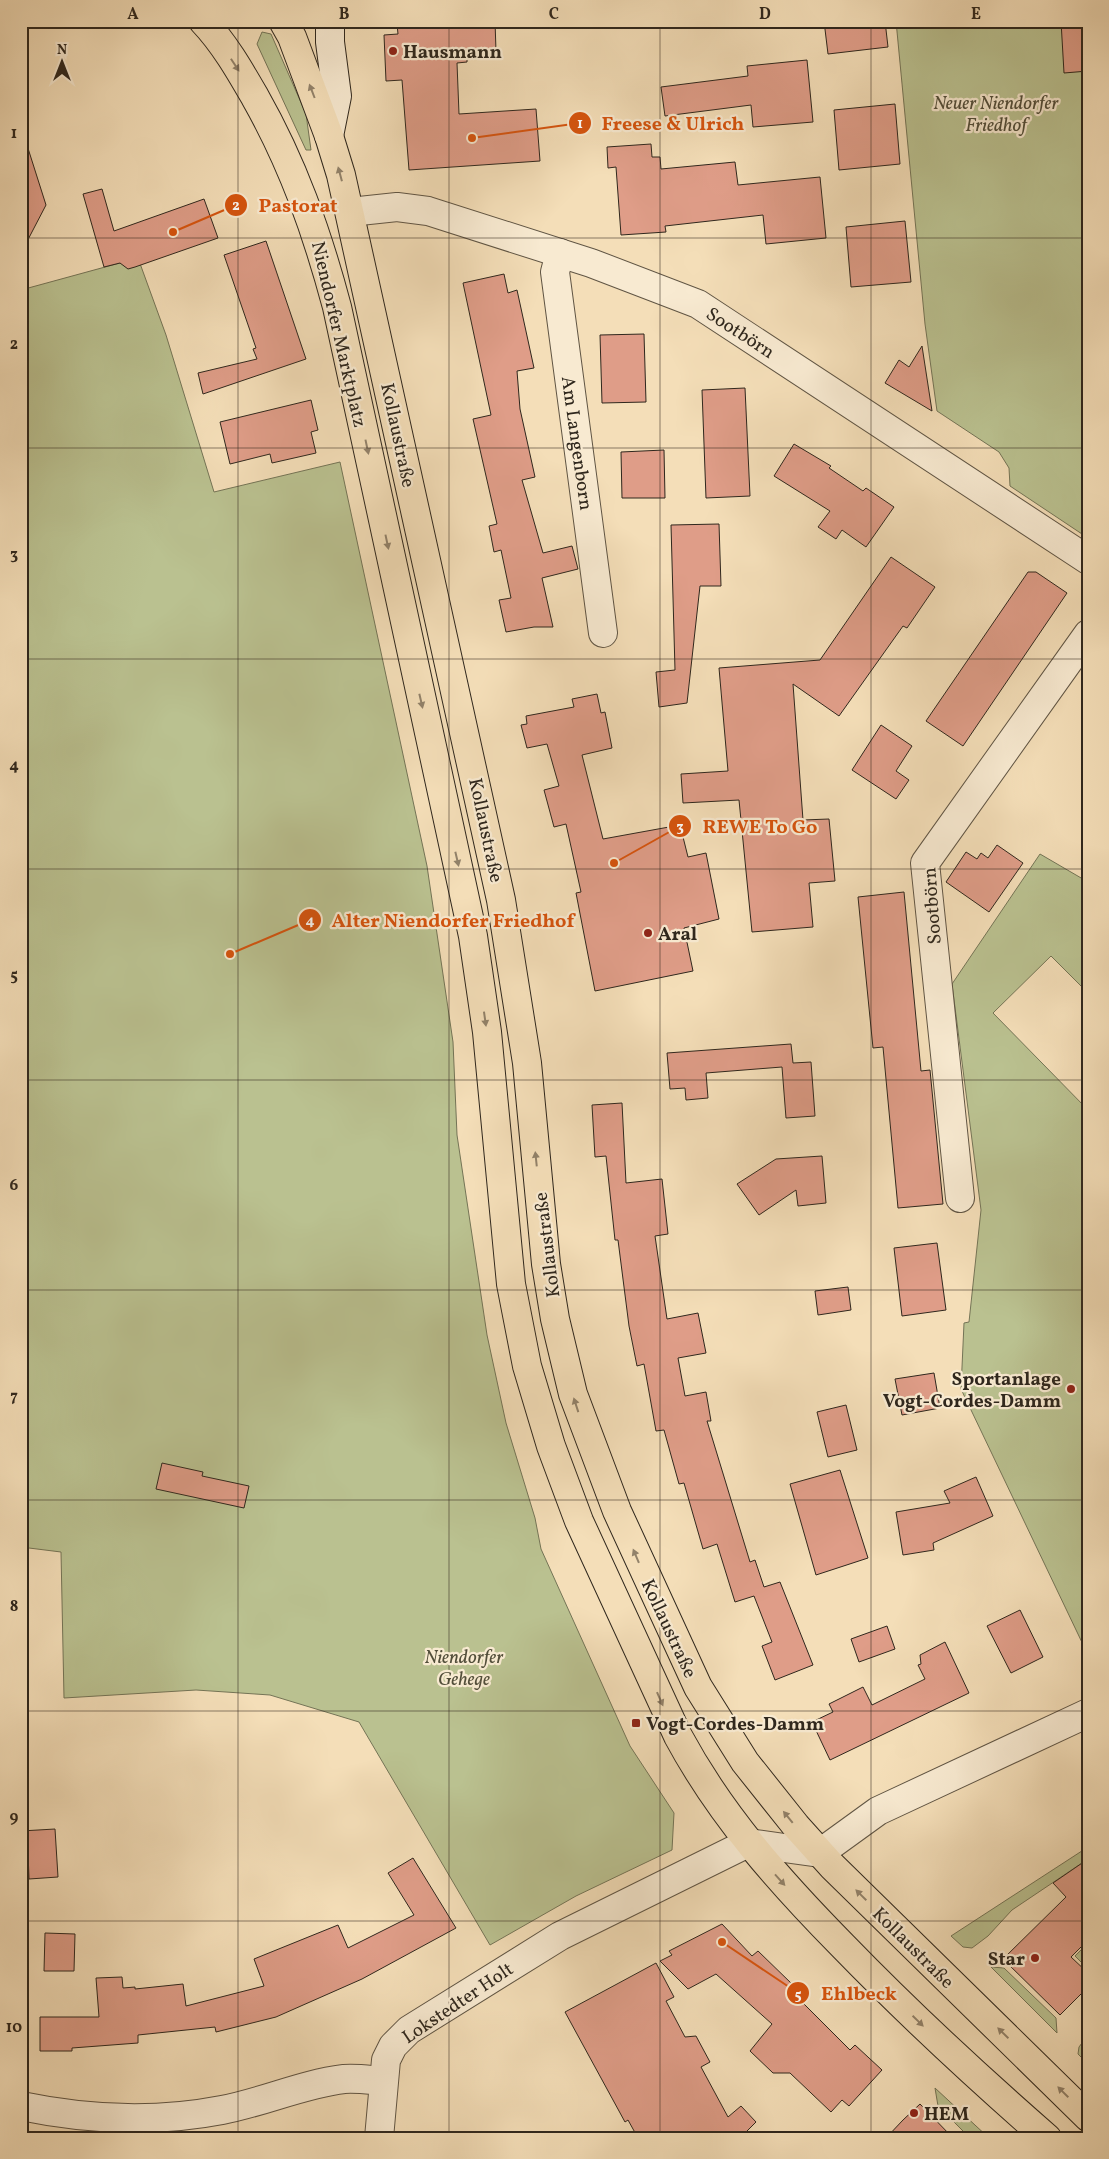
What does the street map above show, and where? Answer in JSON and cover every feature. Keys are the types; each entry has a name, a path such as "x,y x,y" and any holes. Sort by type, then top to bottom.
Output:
{"main road":[{"path":"283,21 292,37 329,136 350,212"},
{"name":"Niendorfer Marktplatz","path":"209,22 270,122 294,174 312,220 337,306 377,494"},
{"name":"Kollaustraße","path":"350,212 501,900 526,1063 546,1264 555,1319 582,1425 624,1528 698,1687 745,1762 820,1853 1088,2117"},
{"name":"Kollaustraße","path":"377,494 473,936 487,1032 510,1276 526,1366 551,1446 570,1498 666,1712 694,1766 748,1843 813,1916 877,1981 947,2050 1046,2138"}],"street":[{"path":"329,136 337,96 330,42 330,21"},
{"name":"Sootbörn","path":"350,212 397,207 418,209 560,253 654,286 698,304 1088,560"},
{"name":"Am Langenborn","path":"560,253 556,272 604,633"},
{"name":"Sootbörn","path":"960,1198 924,862 1088,634"},
{"path":"748,1843 820,1853 878,1811 1088,1713"},
{"name":"Lokstedter Holt","path":"379,2138 382,2081 386,2060 393,2046 409,2030 560,1936 748,1843"},
{"path":"21,2106 119,2120 171,2118 224,2110 299,2088 346,2079 382,2081"}],"green space":[{"name":"Neuer Niendorfer Friedhof","path":"896,21 1088,21 1088,538 1010,486 1009,468 999,452 937,411 925,324"},
{"path":"262,32 271,34 306,114 311,150 306,150 257,44"},
{"name":"Niendorfer Gehege","path":"138,258 166,335 214,492 340,462 427,866 453,1042 457,1135 487,1335 506,1423 535,1518 541,1549 630,1746 674,1813 672,1850 576,1896 490,1945 359,1722 270,1695 196,1690 64,1698 61,1552 21,1547 21,290"},
{"path":"1040,854 1088,882 1088,993 1051,956 993,1013 1088,1110 1088,1655 961,1389 964,1323 969,1322 981,1210 952,984"},
{"path":"1088,1847 1088,1859 1012,1910 988,1936 972,1948 963,1947 951,1936"},
{"path":"1088,1943 1088,1969 1075,1956"},
{"path":"991,1967 1004,1968 1056,2018 1057,2033"},
{"path":"1088,2035 1088,2064 1078,2054 1079,2047"},
{"path":"935,2088 989,2138 970,2138 938,2106"}],"building":[{"path":"413,21 495,21 496,51 467,52 467,62 457,63 459,114 536,109 540,161 409,170 402,80 386,81 384,35 398,34 397,24 413,24"},
{"path":"824,21 885,21 888,47 828,54"},
{"path":"1061,21 1088,21 1088,71 1064,73"},
{"path":"807,60 813,122 753,127 751,105 665,116 661,87 748,76 747,66"},
{"path":"895,104 900,164 839,170 834,110"},
{"path":"26,142 46,205 21,253 21,143"},
{"path":"651,144 652,157 660,157 661,169 735,162 738,185 820,177 826,238 766,244 763,215 665,226 666,232 621,235 616,167 608,168 607,147"},
{"path":"102,189 114,231 204,199 218,238 128,269 120,263 104,267 83,194"},
{"path":"905,221 911,282 851,287 846,227"},
{"path":"266,241 306,359 203,394 198,373 257,359 253,349 256,348 224,255"},
{"path":"504,274 508,293 517,290 534,368 517,371 520,409 535,477 522,480 543,553 572,546 578,569 542,578 553,627 534,627 506,632 499,600 511,598 501,550 494,552 489,526 497,524 473,419 491,415 463,283"},
{"path":"644,334 646,402 602,403 600,335"},
{"path":"922,346 932,411 885,383 899,360 909,367"},
{"path":"745,388 750,496 706,498 702,390"},
{"path":"311,400 318,430 311,432 316,453 272,463 270,454 230,464 220,422"},
{"path":"794,444 831,466 829,468 863,491 866,488 894,507 866,547 842,530 836,539 818,527 830,511 774,476"},
{"path":"664,450 665,498 622,498 621,452"},
{"path":"719,524 721,586 700,586 687,703 659,707 656,672 675,670 671,525"},
{"path":"891,557 935,587 907,628 903,626 839,716 793,684 803,820 829,819 835,881 809,883 813,927 752,932 739,800 683,803 681,774 728,771 719,668 820,660"},
{"path":"1028,572 1036,572 1067,593 963,746 926,721"},
{"path":"597,694 601,713 605,712 612,748 582,755 603,839 680,825 688,857 706,853 719,919 684,928 693,971 595,991 576,893 581,892 566,824 554,827 544,790 559,786 547,744 527,748 521,725 527,724 526,716 574,707 572,699"},
{"path":"881,725 912,746 896,771 909,780 896,799 852,770"},
{"path":"997,845 1023,863 989,912 946,882 966,852 977,859 981,853 988,858"},
{"path":"904,892 921,1071 930,1070 943,1204 898,1208 883,1047 873,1048 858,897"},
{"path":"791,1044 793,1063 811,1062 815,1116 786,1118 782,1067 706,1073 708,1098 686,1100 685,1088 670,1089 667,1053"},
{"path":"622,1103 626,1183 662,1179 668,1234 655,1236 667,1319 698,1313 706,1353 678,1358 685,1396 706,1392 711,1421 707,1421 750,1562 755,1560 764,1587 780,1582 813,1665 775,1680 762,1646 772,1642 754,1596 735,1602 717,1544 703,1549 684,1483 679,1484 664,1430 656,1431 644,1364 637,1366 629,1326 618,1240 615,1240 606,1156 595,1157 592,1105"},
{"path":"822,1156 826,1203 798,1206 796,1190 759,1215 737,1184 776,1159"},
{"path":"937,1243 946,1310 902,1316 894,1248"},
{"path":"848,1287 851,1310 818,1315 815,1291"},
{"path":"934,1373 940,1408 902,1415 895,1379"},
{"path":"846,1405 857,1450 828,1457 817,1412"},
{"path":"162,1463 203,1472 202,1476 249,1486 244,1508 156,1489"},
{"path":"840,1470 868,1558 816,1575 790,1484"},
{"path":"976,1477 993,1516 933,1543 934,1550 903,1555 896,1512 950,1503 944,1491"},
{"path":"1020,1610 1043,1657 1011,1673 987,1626"},
{"path":"887,1626 895,1649 859,1662 851,1639"},
{"path":"945,1642 969,1693 830,1760 812,1722 833,1712 829,1704 863,1687 872,1705 925,1679 918,1665 921,1664 920,1655"},
{"path":"55,1829 58,1877 29,1879 28,1852 21,1852 21,1831"},
{"path":"413,1858 456,1928 362,1979 276,2017 216,2032 215,2027 138,2035 138,2043 72,2048 72,2051 40,2051 40,2017 99,2017 96,1978 122,1977 123,1988 135,1987 135,1989 183,1984 186,2006 264,1986 254,1959 338,1925 348,1948 414,1915 388,1873"},
{"path":"1088,1859 1088,1940 1071,1957 1088,1973 1088,1987 1060,2015 1003,1959 1066,1897 1053,1883"},
{"path":"722,1924 752,1956 758,1951 792,1984 787,1987 850,2050 855,2045 882,2070 849,2106 842,2100 831,2112 790,2073 773,2073 750,2051 772,2024 716,1974 688,1989 660,1961 672,1955 669,1951"},
{"path":"45,1933 75,1934 74,1971 44,1971"},
{"path":"656,1963 674,1997 666,2001 685,2037 696,2036 710,2062 701,2067 728,2117 741,2106 756,2122 740,2138 638,2138 628,2120 625,2122 565,2012"},
{"path":"920,2104 953,2138 886,2138 903,2120"}],"place":[{"name":"Hausmann","path":"393,51"},
{"name":"Freese & Ulrich","path":"472,138"},
{"name":"Pastorat","path":"173,232"},
{"name":"REWE To Go","path":"614,863"},
{"name":"Aral","path":"648,933"},
{"name":"Alter Niendorfer Friedhof","path":"230,954"},
{"name":"Sportanlage Vogt-Cordes-Damm","path":"1071,1389"},
{"name":"Vogt-Cordes-Damm","path":"636,1723"},
{"name":"Ehlbeck","path":"722,1942"},
{"name":"Star","path":"1035,1958"},
{"name":"HEM","path":"914,2113"}]}
